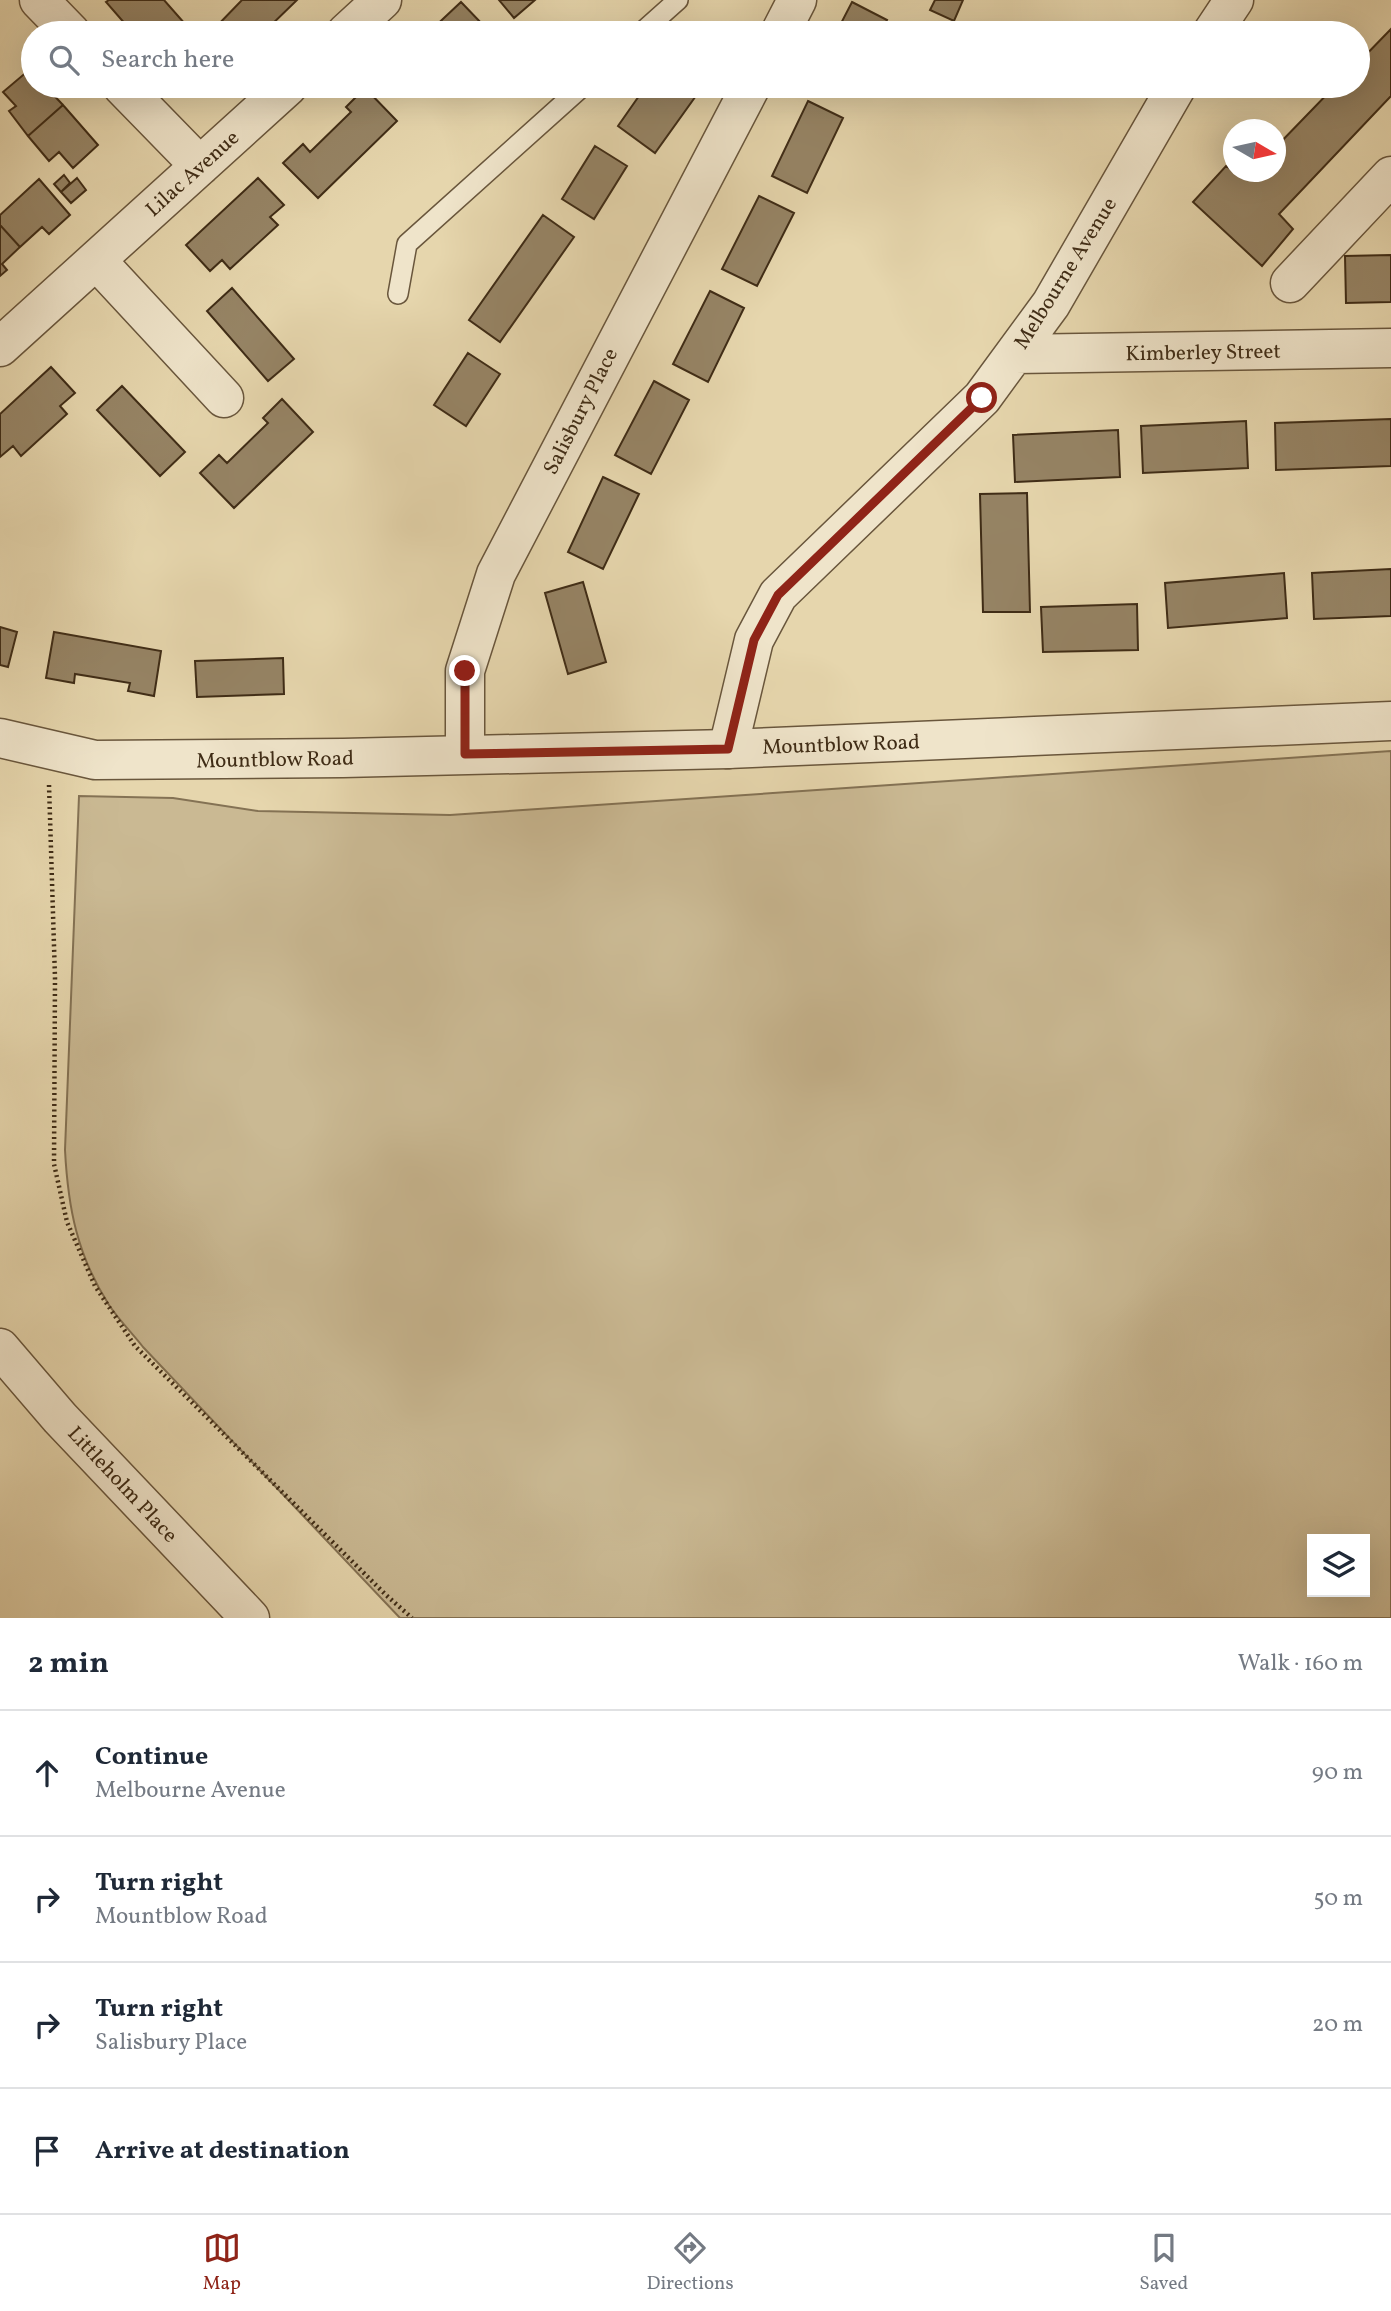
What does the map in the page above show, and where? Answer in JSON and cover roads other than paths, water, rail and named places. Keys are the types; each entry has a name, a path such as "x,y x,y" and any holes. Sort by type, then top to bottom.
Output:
{"street":[{"path":"39,0 59,21"},
{"path":"359,21 382,0"},
{"path":"786,21 797,0"},
{"path":"1220,21 1234,0"},
{"path":"134,98 200,166"},
{"name":"Lilac Avenue","path":"0,347 275,98"},
{"name":"Salisbury Place","path":"465,754 465,671 496,574 745,98"},
{"name":"Melbourne Avenue","path":"728,749 754,640 778,595 982,398 1051,304 1170,98"},
{"path":"1290,283 1391,176"},
{"path":"96,260 223,398"},
{"name":"Kimberley Street","path":"1015,354 1391,348"},
{"name":"Mountblow Road","path":"0,738 95,760 343,758 728,749 1391,721"},
{"name":"Littleholm Place","path":"0,1348 60,1418 250,1618"}],"lane":[{"path":"654,21 678,0"},
{"path":"398,294 407,244 570,98"}]}
